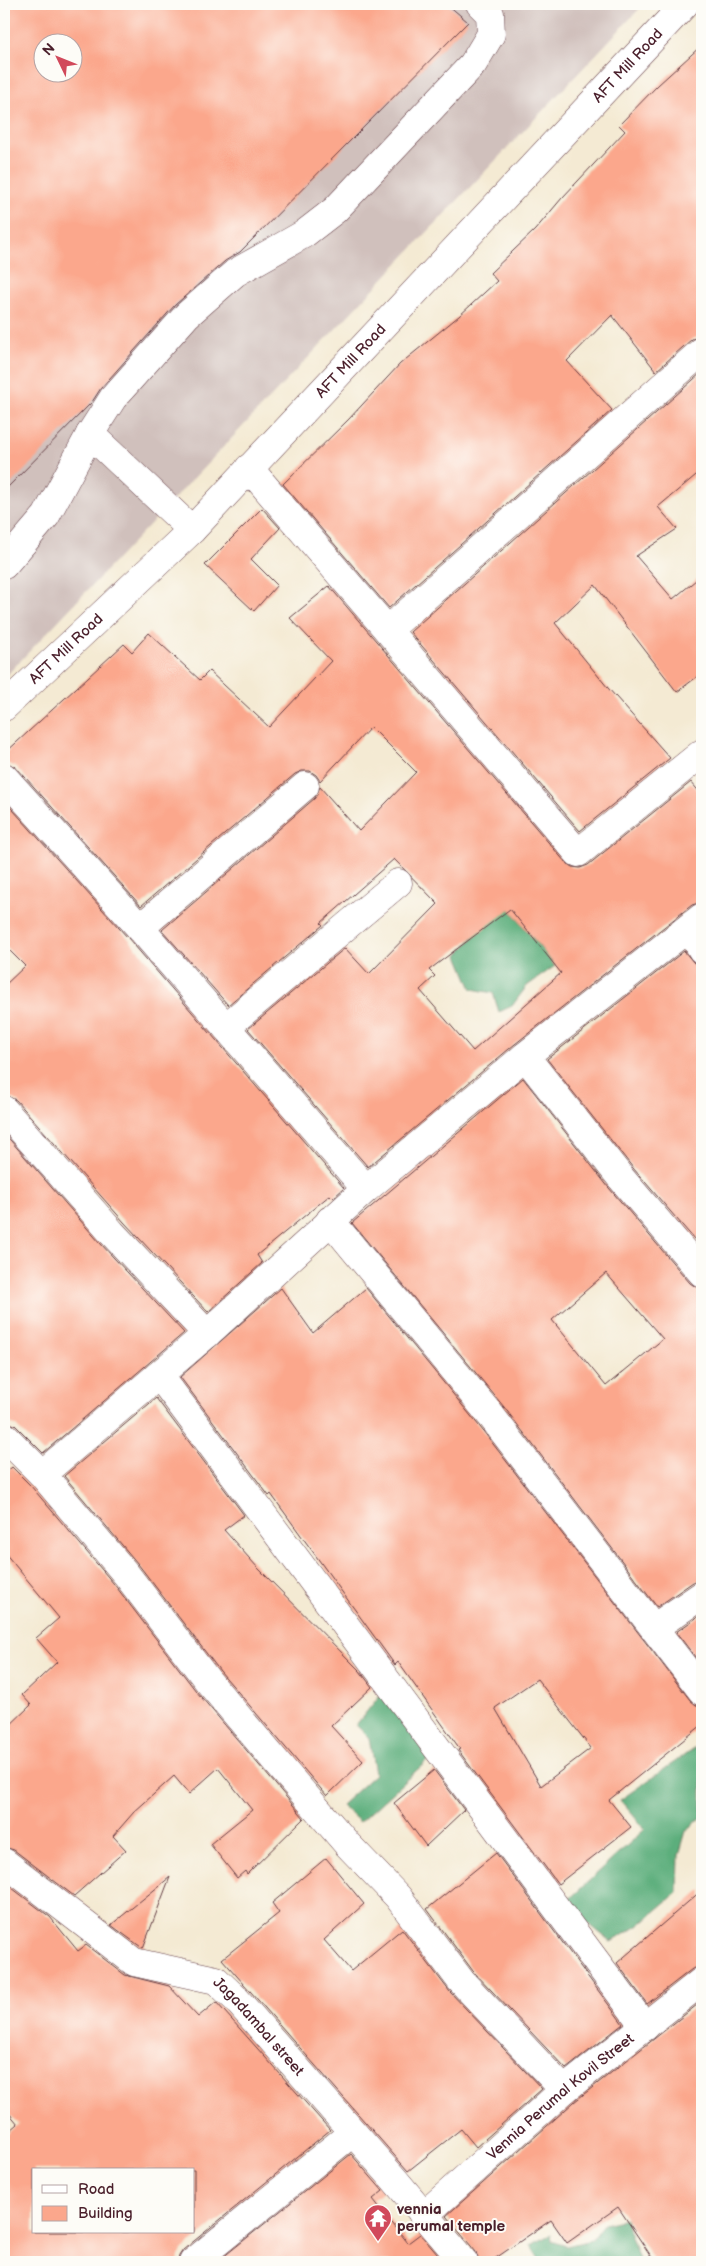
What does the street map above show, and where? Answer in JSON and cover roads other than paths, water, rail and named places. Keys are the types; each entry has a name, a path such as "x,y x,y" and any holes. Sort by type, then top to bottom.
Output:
{"street":[{"path":"4,566 46,516 90,434 113,398 187,315 235,273 304,234 335,210 473,64 491,34 490,14 480,4"},
{"name":"AFT Mill Road","path":"4,707 192,530 685,4"},
{"path":"388,630 702,351"},
{"path":"90,434 192,530"},
{"path":"249,468 578,853 702,753"},
{"path":"4,777 140,928 366,1189"},
{"path":"140,928 305,786"},
{"path":"226,1027 398,883"},
{"path":"42,1474 207,1334 330,1220 525,1056 620,979 698,931"},
{"path":"525,1056 621,1178 702,1274"},
{"path":"4,1110 112,1233 207,1334"},
{"path":"330,1220 492,1417 702,1690"},
{"path":"159,1375 645,2027"},
{"path":"4,1436 42,1474 126,1574 208,1681 348,1845 398,1897 462,1981 564,2090"},
{"path":"655,1627 702,1595"},
{"name":"Jagadambal street","path":"4,1862 134,1962 216,1980 235,1998 394,2179 423,2216 464,2262"},
{"name":"Vennia Perumal Kovil Street","path":"423,2216 564,2090 702,1981"},
{"path":"193,2262 352,2133"}],"place":[{"name":"vennia perumal temple","path":"378,2242"}]}
